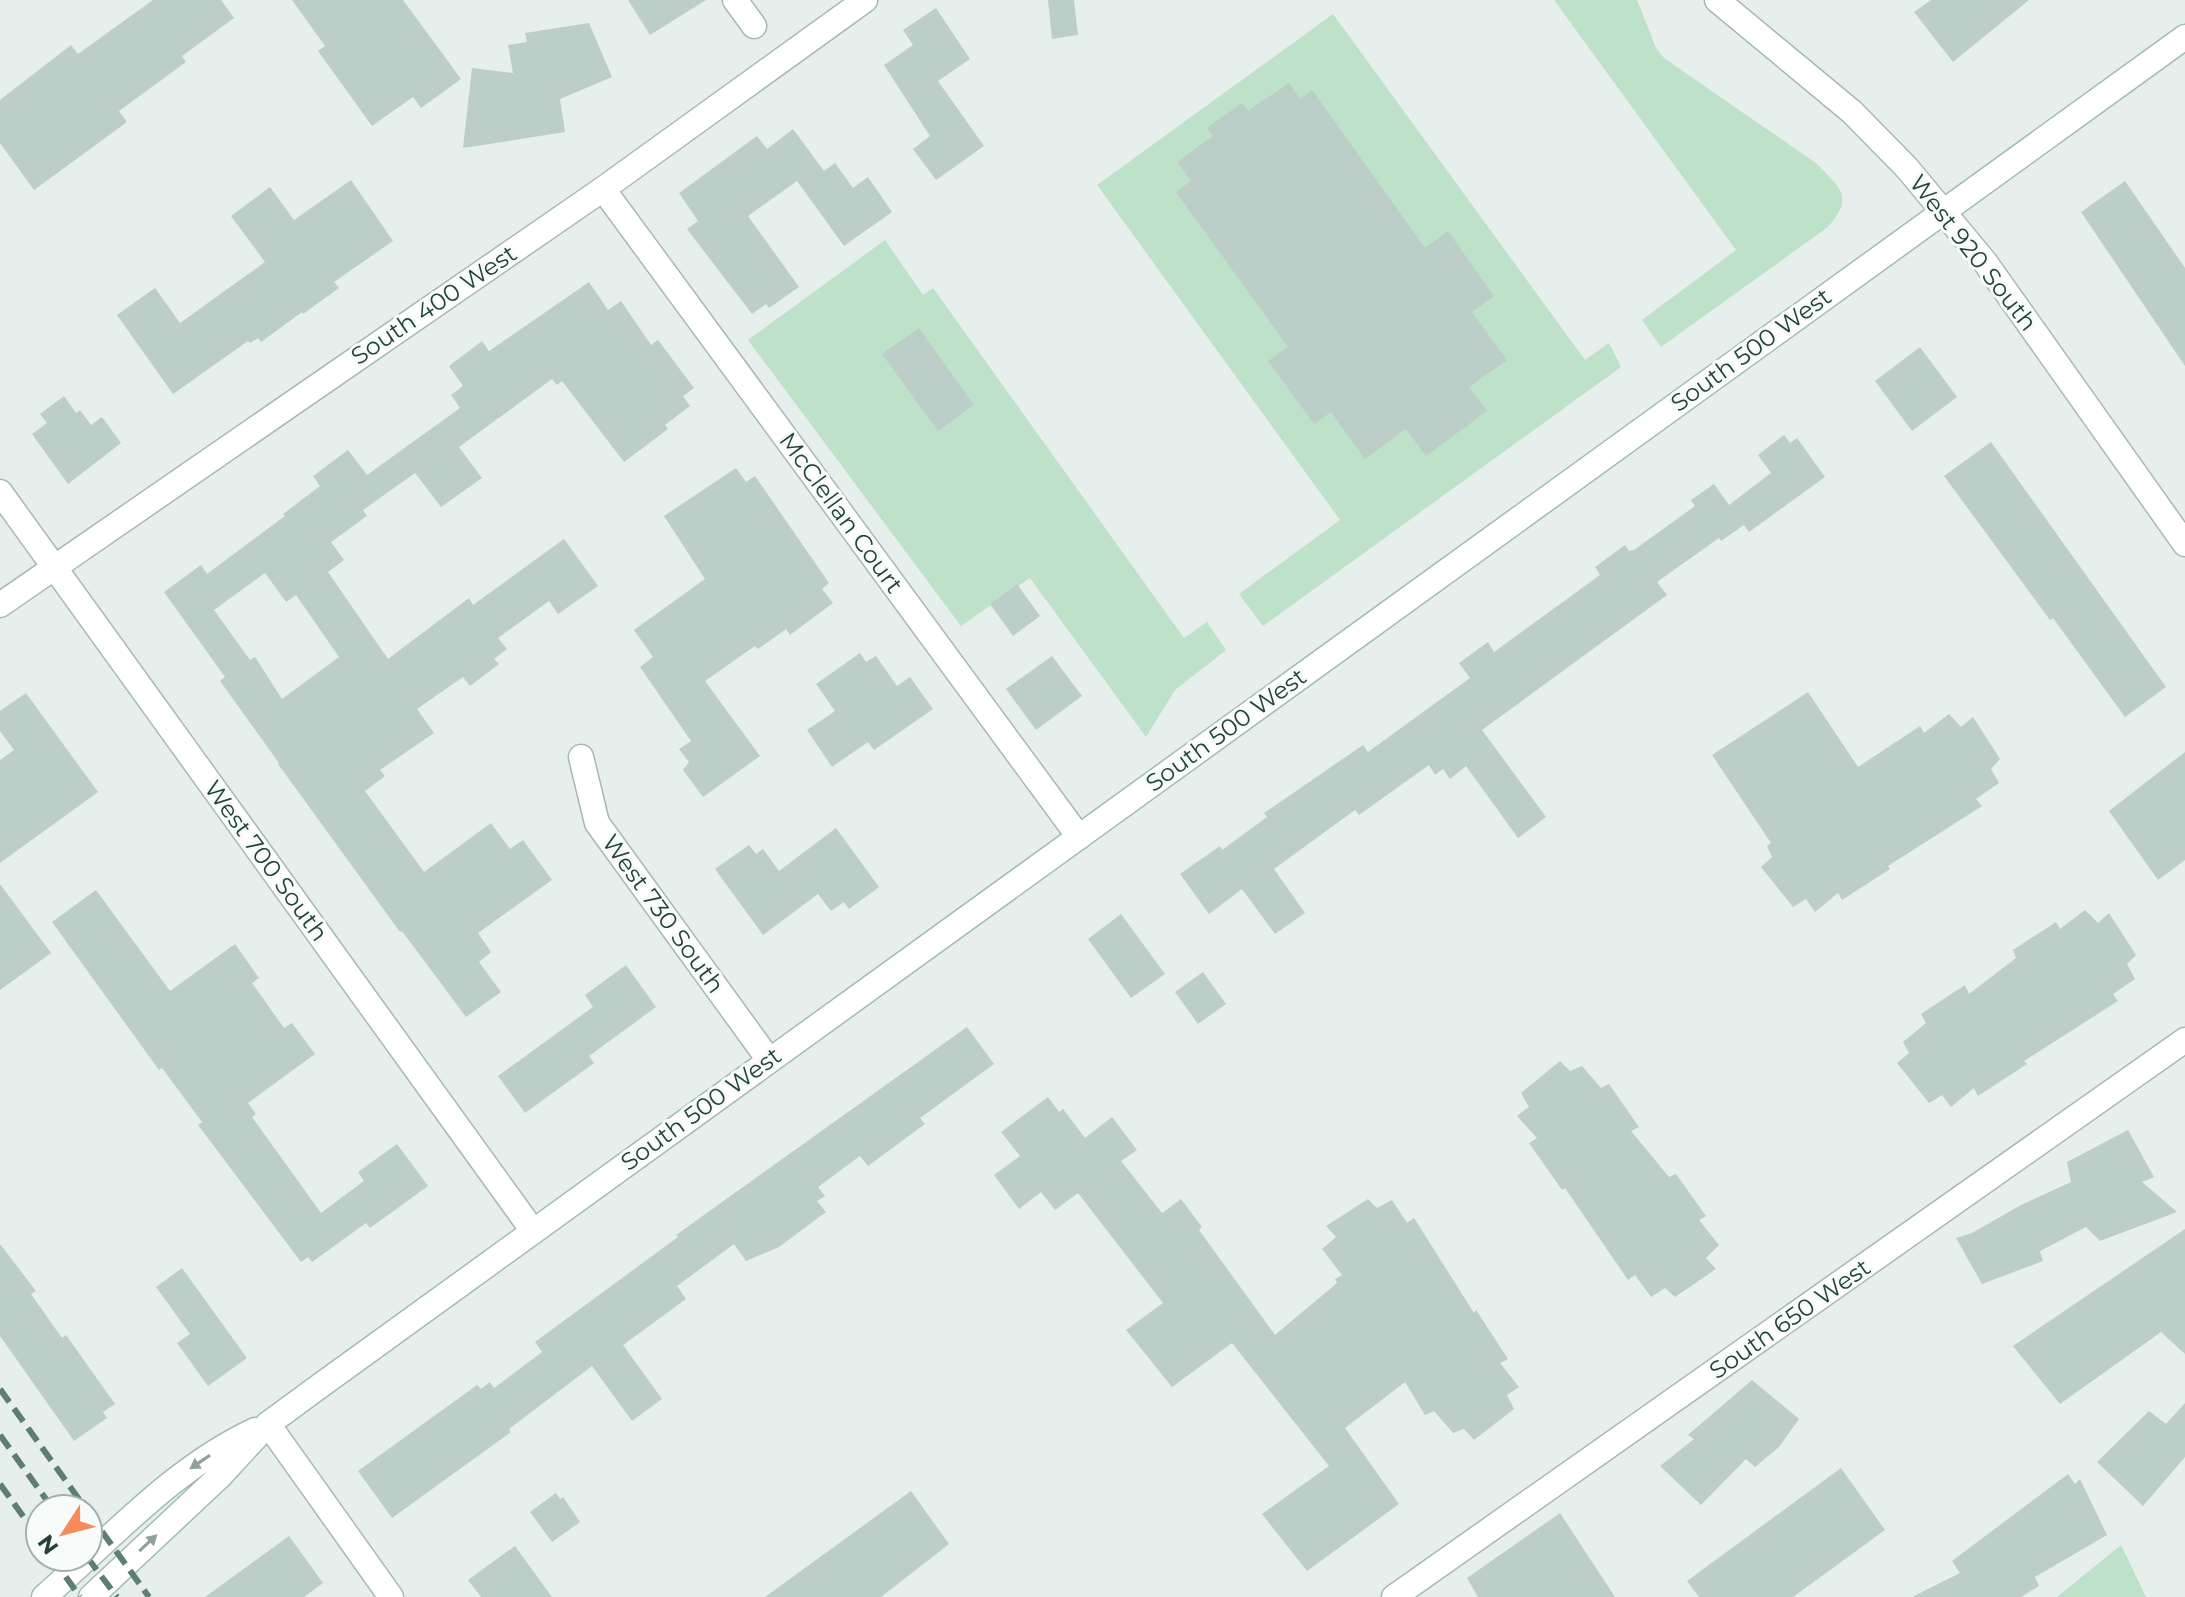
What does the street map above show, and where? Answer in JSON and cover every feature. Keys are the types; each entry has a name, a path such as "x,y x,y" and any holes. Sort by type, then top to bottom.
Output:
{"street":[{"path":"735,0 754,26"},
{"name":"South 400 West","path":"0,605 603,189 865,0"},
{"name":"West 920 South","path":"1717,0 1852,112 1943,211 1985,262 2185,544"},
{"name":"South 500 West","path":"44,1597 181,1475 209,1455 268,1424 2185,37"},
{"name":"McClellan Court","path":"603,189 1079,837"},
{"name":"West 700 South","path":"0,492 533,1231"},
{"name":"West 730 South","path":"581,757 597,823 769,1060"},
{"name":"South 650 West","path":"1394,1597 2185,1040"},
{"path":"268,1424 391,1597"},
{"name":"South 500 West","path":"91,1597 219,1477 268,1424"}],"green space":[{"path":"1554,0 1637,0 1656,48 1664,58 1816,163 1841,193 1841,207 1828,227 1661,347 1642,320 1736,250"},
{"path":"1333,14 1585,360 1609,343 1621,367 1263,626 1239,594 1340,520 1097,185"},
{"path":"885,240 923,295 933,288 1184,638 1207,622 1226,650 1175,690 1146,737 1030,578 961,626 748,340"},
{"path":"2121,1545 2146,1597 2057,1597"}],"building":[{"path":"153,0 221,0 234,18 182,56 186,62 119,111 127,122 34,190 0,143 0,100 71,45 78,54"},
{"path":"292,0 403,0 461,79 421,108 413,97 372,126 318,51 325,46"},
{"path":"628,0 706,0 650,35"},
{"path":"1048,0 1074,0 1078,35 1052,39"},
{"path":"1931,0 2029,0 1953,62 1914,12"},
{"path":"936,8 970,59 938,81 984,146 936,180 913,149 930,136 884,65 913,45 903,30"},
{"path":"589,23 612,77 560,99 565,132 463,148 472,68 513,73 508,45 527,42 525,33"},
{"path":"1289,83 1300,99 1312,90 1425,248 1448,231 1494,296 1472,312 1507,360 1469,387 1487,411 1426,456 1406,429 1365,459 1331,412 1314,424 1268,361 1288,347 1176,192 1191,181 1177,162 1213,136 1207,128 1242,103 1248,111"},
{"path":"793,129 824,171 835,163 853,188 868,177 892,212 844,246 797,181 748,216 799,287 769,308 766,304 752,314 687,229 698,221 679,193 757,136 767,149"},
{"path":"351,180 393,241 334,282 339,288 303,314 261,342 258,338 250,343 248,341 173,394 117,315 155,288 180,323 265,262 231,216 270,187 294,220"},
{"path":"2125,181 2185,268 2185,366 2081,212"},
{"path":"589,282 608,310 621,301 651,345 658,340 694,388 683,396 690,406 665,425 668,429 624,462 562,381 557,385 552,379 459,447 482,478 441,507 415,473 363,510 367,516 331,542 344,560 328,572 388,659 469,598 473,605 564,539 598,586 558,614 549,601 498,638 507,649 494,659 499,664 470,686 463,677 417,709 434,733 380,770 385,776 365,791 424,872 491,823 510,849 523,840 552,880 478,933 491,952 479,962 501,992 466,1017 278,764 220,681 225,677 164,592 201,565 207,574 285,516 283,514 320,486 313,476 348,450 367,475 460,408 451,395 463,386 449,366 482,341 489,351","holes":["265,573 286,602 296,595 339,657 282,699 255,657 250,660 214,610"]},
{"path":"919,328 974,405 938,431 882,354"},
{"path":"1920,347 1957,397 1912,431 1875,381"},
{"path":"64,396 76,413 80,410 91,425 102,417 121,443 68,484 32,434 47,423 40,414"},
{"path":"1784,435 1790,443 1797,438 1825,477 1749,532 1744,525 1721,541 1719,538 1657,582 1667,595 1482,730 1546,817 1518,838 1466,766 1450,779 1443,769 1435,775 1429,765 1359,815 1355,810 1274,869 1305,913 1275,934 1242,889 1209,914 1180,874 1220,846 1222,850 1267,817 1264,813 1363,745 1368,752 1470,678 1459,663 1488,642 1494,652 1600,575 1595,567 1625,545 1629,551 1634,550 1695,506 1691,500 1714,484 1729,505 1771,473 1758,455"},
{"path":"1991,442 2166,687 2125,717 1944,476"},
{"path":"736,468 746,482 755,476 829,583 822,589 833,603 790,635 786,629 758,649 755,646 705,681 760,756 703,797 683,770 689,762 679,749 691,741 640,667 653,657 634,630 705,579 664,516"},
{"path":"1017,584 1040,616 1013,636 990,604"},
{"path":"860,653 866,662 876,656 897,686 910,677 933,709 874,750 868,742 832,767 807,730 835,711 816,684"},
{"path":"1052,656 1082,696 1036,730 1006,689"},
{"path":"1808,692 1858,767 1920,726 1924,733 1949,714 1961,727 1973,717 2000,759 1991,769 1999,783 1976,799 1982,806 1888,866 1890,869 1842,900 1838,893 1815,912 1806,899 1793,907 1761,867 1772,857 1767,846 1771,843 1712,755"},
{"path":"26,693 98,792 0,863 0,760 14,750 0,731 0,711"},
{"path":"2185,752 2185,860 2158,880 2109,811"},
{"path":"836,828 879,887 849,909 844,902 831,911 818,894 763,935 715,869 749,845 756,854 763,849 779,871"},
{"path":"0,884 51,953 0,990"},
{"path":"96,890 170,991 235,944 259,978 252,983 284,1028 292,1023 315,1054 248,1103 256,1114 252,1117 321,1213 364,1181 358,1172 397,1144 428,1186 370,1228 366,1223 312,1262 308,1257 301,1262 198,1125 202,1122 162,1068 159,1070 52,922"},
{"path":"2085,910 2098,923 2109,913 2136,955 2127,964 2135,979 2113,994 2118,1001 2024,1061 2027,1064 1978,1096 1974,1088 1951,1107 1942,1095 1929,1103 1897,1063 1909,1053 1903,1042 1926,1023 1921,1014 1965,985 1969,994 2016,958 2013,950 2056,922 2060,929"},
{"path":"1121,914 1165,974 1131,998 1088,939"},
{"path":"626,965 656,1007 589,1056 594,1063 525,1113 498,1076 593,1007 585,995"},
{"path":"1203,972 1226,1004 1198,1024 1175,992"},
{"path":"967,1027 994,1064 920,1118 925,1124 868,1166 860,1156 818,1187 825,1196 817,1201 826,1212 779,1247 746,1261 734,1244 677,1286 686,1299 623,1345 662,1399 632,1421 592,1366 509,1429 511,1432 392,1518 358,1471 477,1385 481,1389 490,1382 494,1388 542,1352 535,1342 678,1237 676,1235"},
{"path":"1560,1061 1570,1071 1582,1066 1601,1088 1609,1084 1639,1127 1631,1131 1669,1177 1676,1174 1706,1216 1699,1220 1719,1245 1706,1258 1716,1269 1675,1297 1665,1288 1651,1297 1635,1275 1628,1280 1565,1188 1562,1190 1529,1143 1537,1138 1517,1116 1529,1107 1521,1093"},
{"path":"1048,1097 1059,1112 1063,1109 1085,1138 1112,1117 1137,1150 1121,1161 1162,1213 1181,1199 1202,1227 1199,1230 1275,1335 1337,1283 1335,1279 1342,1275 1322,1249 1336,1237 1326,1226 1368,1199 1377,1208 1392,1200 1407,1223 1414,1218 1474,1313 1476,1310 1508,1359 1500,1363 1519,1387 1507,1395 1514,1409 1474,1440 1464,1429 1453,1433 1434,1411 1425,1415 1405,1382 1345,1428 1399,1504 1307,1571 1262,1514 1329,1466 1232,1343 1172,1387 1126,1330 1163,1303 1078,1193 1055,1210 1041,1192 1019,1209 994,1175 1020,1156 1001,1132"},
{"path":"2128,1130 2154,1177 2142,1182 2177,1212 2100,1241 2086,1227 2040,1251 2043,1261 1982,1284 1956,1238 1972,1233 2021,1205 2071,1182 2067,1162"},
{"path":"2185,1229 2185,1354 2161,1332 2060,1404 2013,1346"},
{"path":"0,1244 36,1291 31,1294 62,1338 66,1335 115,1404 103,1412 107,1418 74,1441 0,1336"},
{"path":"182,1268 247,1358 208,1386 177,1343 190,1334 156,1287"},
{"path":"1752,1380 1799,1419 1779,1447 1755,1467 1746,1459 1701,1505 1660,1466 1694,1439 1688,1435"},
{"path":"2185,1403 2185,1457 2143,1506 2097,1462 2149,1411 2166,1424"},
{"path":"1841,1468 1885,1530 1793,1597 1699,1597 1687,1581"},
{"path":"2068,1474 2075,1484 2080,1479 2107,1535 2035,1577 2039,1586 2021,1597 1912,1597 1960,1573 1952,1561"},
{"path":"911,1491 949,1544 881,1597 765,1597"},
{"path":"556,1493 560,1499 563,1497 580,1522 552,1542 530,1512"},
{"path":"1560,1513 1615,1597 1478,1597 1467,1578"},
{"path":"289,1536 323,1583 304,1597 205,1597"},
{"path":"515,1546 552,1597 481,1597 468,1580"}],"railway":[{"path":"0,1389 75,1493"},
{"path":"0,1435 42,1493"},
{"path":"0,1484 24,1518"},
{"path":"104,1534 149,1597"},
{"path":"63,1573 80,1597"},
{"path":"99,1573 117,1597"}]}
